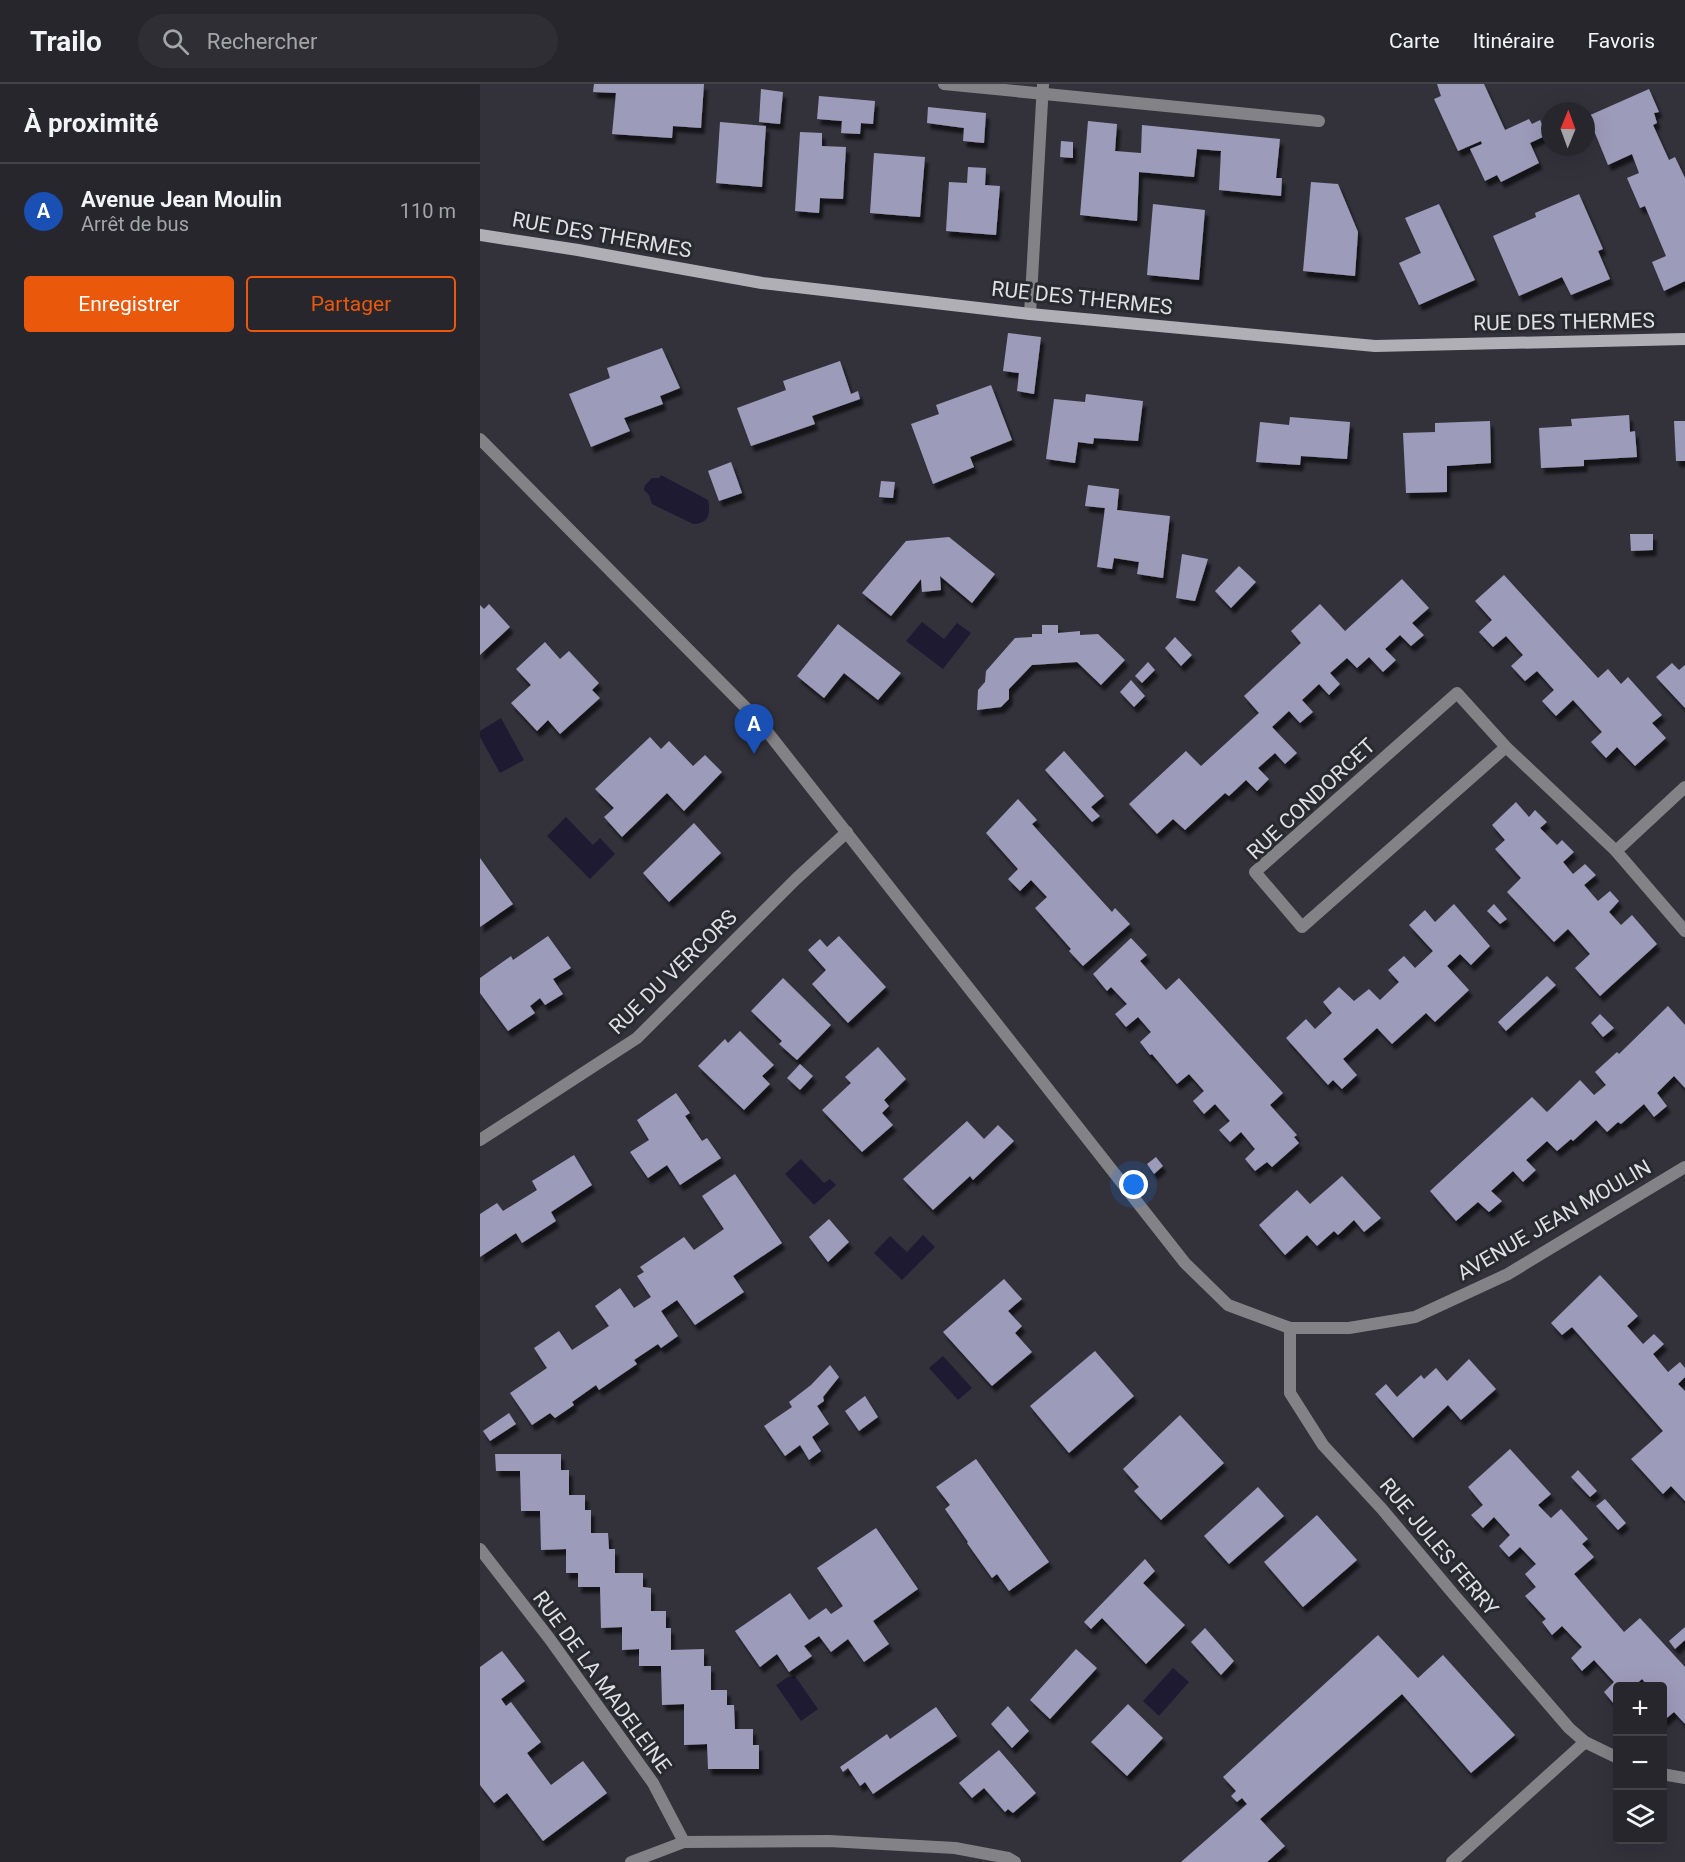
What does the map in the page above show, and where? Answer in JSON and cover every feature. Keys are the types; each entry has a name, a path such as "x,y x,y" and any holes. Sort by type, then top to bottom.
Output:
{"main road":[{"name":"RUE DES THERMES","path":"480,235 762,283 1030,314 1375,346 1685,339"}],"street":[{"path":"945,84 1043,89 1319,121"},
{"path":"1030,314 1043,89"},
{"name":"AVENUE JEAN MOULIN","path":"480,439 758,720 1185,1263 1228,1305 1290,1328 1349,1328 1415,1317 1508,1274 1685,1167"},
{"name":"RUE CONDORCET","path":"1506,747 1302,927 1255,872 1458,693 1506,747 1616,851 1685,931"},
{"path":"1616,851 1685,787"},
{"name":"RUE DU VERCORS","path":"480,1140 637,1038 796,879 847,832"},
{"name":"RUE JULES FERRY","path":"1290,1328 1290,1393 1323,1445 1382,1509 1562,1720 1586,1742 1613,1756"},
{"name":"RUE DE LA MADELEINE","path":"480,1549 549,1638 653,1783 684,1842"},
{"path":"1452,1862 1586,1742"},
{"path":"1667,1775 1685,1778"},
{"path":"631,1862 684,1842 852,1842 955,1848 1008,1858 1015,1862"}],"shaded area":[{"path":"661,475 708,500 709,513 706,520 693,524 652,504 649,495 644,490 645,485 652,478 659,478"},
{"path":"922,622 944,639 957,623 971,633 943,669 906,641"},
{"path":"501,718 524,760 500,773 480,737 480,731"},
{"path":"566,817 593,845 600,838 615,854 590,879 547,836"},
{"path":"801,1159 824,1183 830,1179 836,1185 814,1205 785,1174"},
{"path":"923,1235 935,1247 902,1280 874,1253 890,1236 907,1252"},
{"path":"943,1356 972,1388 958,1400 929,1368"},
{"path":"1173,1668 1189,1682 1159,1716 1143,1701"},
{"path":"795,1676 818,1709 801,1721 776,1685 788,1677"}],"building":[{"path":"594,84 704,84 701,128 673,126 672,138 612,134 616,93 593,92"},
{"path":"1437,84 1484,84 1505,130 1529,119 1532,124 1540,120 1541,138 1530,143 1539,163 1501,182 1497,175 1485,181 1470,149 1482,144 1481,141 1458,151 1434,99 1441,96"},
{"path":"761,89 783,92 780,124 759,122"},
{"path":"1649,89 1659,112 1654,113 1657,123 1653,125 1669,160 1675,157 1685,178 1685,281 1664,291 1652,262 1666,256 1645,206 1640,208 1627,178 1639,173 1632,154 1608,165 1595,133 1595,113"},
{"path":"819,96 875,101 873,124 861,123 860,134 841,133 842,121 817,119"},
{"path":"928,107 986,113 984,143 963,141 964,128 927,123"},
{"path":"1088,121 1117,124 1115,151 1141,153 1142,125 1280,139 1276,178 1282,178 1281,196 1219,190 1221,151 1197,149 1194,177 1139,172 1137,221 1080,215"},
{"path":"720,122 766,126 762,187 716,183"},
{"path":"800,132 822,133 822,146 846,147 843,199 820,198 819,213 795,211"},
{"path":"1061,141 1073,142 1073,158 1060,157"},
{"path":"874,153 925,157 920,217 870,213"},
{"path":"968,167 986,168 985,185 1000,186 996,235 946,231 949,182 967,183"},
{"path":"1311,182 1338,184 1358,232 1355,276 1303,271"},
{"path":"1579,194 1603,249 1598,251 1610,279 1571,295 1562,277 1519,296 1493,236 1536,217 1535,213"},
{"path":"1153,204 1205,210 1199,280 1147,275"},
{"path":"1439,204 1475,280 1419,305 1399,263 1421,253 1405,218"},
{"path":"1008,333 1041,337 1034,394 1017,391 1019,373 1003,371"},
{"path":"662,348 680,388 660,396 663,404 624,418 630,431 591,447 569,394 610,378 607,368"},
{"path":"840,361 851,394 858,391 860,399 812,416 815,424 751,446 737,408 786,390 783,381"},
{"path":"991,385 1012,440 970,457 974,467 933,484 911,424 939,414 936,405"},
{"path":"1086,394 1143,401 1138,441 1094,438 1093,444 1078,442 1075,463 1046,459 1054,399 1085,402"},
{"path":"1629,415 1630,432 1635,431 1637,457 1584,460 1584,466 1541,468 1539,428 1572,426 1571,419"},
{"path":"1290,417 1350,422 1347,459 1301,456 1300,465 1256,462 1260,422 1289,425"},
{"path":"1490,421 1491,463 1447,466 1447,492 1406,493 1403,433 1435,432 1435,423"},
{"path":"1674,421 1685,421 1685,461 1676,461"},
{"path":"731,462 742,493 719,501 708,471"},
{"path":"881,481 895,482 893,498 879,497"},
{"path":"1088,485 1119,489 1117,510 1170,516 1163,578 1137,574 1139,562 1114,558 1112,569 1097,567 1105,508 1085,506"},
{"path":"1630,534 1653,534 1653,550 1631,551"},
{"path":"949,537 995,574 972,603 940,576 941,590 922,592 921,579 891,616 862,593 906,541"},
{"path":"1182,554 1208,559 1195,601 1176,598"},
{"path":"1239,566 1256,582 1231,608 1215,591"},
{"path":"1504,575 1598,678 1608,669 1621,684 1628,677 1662,715 1652,723 1666,738 1635,766 1617,747 1606,758 1591,742 1602,732 1573,700 1556,716 1542,701 1554,690 1537,671 1525,681 1511,666 1523,655 1506,636 1493,647 1479,632 1492,620 1475,601"},
{"path":"1402,579 1429,608 1412,623 1424,635 1411,646 1400,635 1385,649 1396,660 1383,672 1369,657 1357,668 1347,658 1330,673 1340,684 1329,695 1319,684 1302,700 1313,712 1300,723 1289,711 1272,727 1297,753 1285,764 1275,753 1258,768 1269,779 1257,791 1246,780 1229,796 1225,793 1185,830 1173,819 1157,834 1129,804 1186,751 1201,766 1259,713 1244,696 1301,643 1291,631 1320,604 1345,631"},
{"path":"489,604 510,627 480,655 480,605 484,609"},
{"path":"838,624 901,673 878,700 844,673 824,698 797,676"},
{"path":"1042,625 1058,625 1058,633 1080,631 1080,635 1098,634 1125,660 1101,685 1077,662 1032,665 1009,689 1009,699 1001,707 977,710 978,690 985,682 986,671 1015,638 1042,634"},
{"path":"1175,637 1192,655 1181,666 1165,648"},
{"path":"545,642 560,659 569,651 599,683 592,690 600,698 560,734 548,720 537,731 511,703 531,685 516,669"},
{"path":"1148,662 1155,670 1142,683 1135,676"},
{"path":"1672,663 1679,670 1685,665 1685,708 1656,677"},
{"path":"1131,680 1145,696 1134,707 1120,692"},
{"path":"650,737 661,749 669,741 693,766 705,755 722,772 684,811 667,793 622,837 604,817 614,808 595,789"},
{"path":"1064,751 1104,796 1091,807 1100,816 1092,822 1045,770"},
{"path":"1018,799 1037,820 1032,824 1112,912 1115,908 1130,924 1083,966 1035,908 1047,897 1031,880 1020,891 1008,879 1018,869 986,833"},
{"path":"1516,802 1529,817 1535,810 1547,822 1540,828 1557,845 1562,840 1574,852 1563,862 1573,874 1585,864 1596,875 1584,885 1598,901 1610,891 1619,901 1609,912 1621,925 1632,915 1657,944 1600,996 1575,968 1590,954 1568,929 1554,942 1507,892 1521,878 1495,849 1505,840 1492,825"},
{"path":"694,823 721,853 669,902 643,873"},
{"path":"480,858 513,904 480,927"},
{"path":"1454,904 1490,946 1471,965 1460,954 1447,966 1469,990 1435,1022 1426,1013 1392,1044 1377,1028 1343,1059 1357,1075 1342,1089 1333,1080 1328,1085 1286,1038 1306,1019 1315,1029 1332,1013 1323,1002 1339,987 1354,1001 1369,989 1380,1000 1399,982 1388,970 1404,956 1415,968 1433,951 1409,925 1425,910 1435,922"},
{"path":"1494,904 1507,919 1500,924 1487,911"},
{"path":"548,936 571,968 553,979 563,994 545,1005 540,998 530,1006 535,1013 508,1031 480,993 480,978 511,956 513,960"},
{"path":"839,936 886,987 848,1023 812,984 826,970 808,950 820,939 827,947"},
{"path":"1131,938 1147,955 1140,961 1166,990 1179,978 1283,1093 1270,1105 1297,1135 1294,1137 1299,1143 1272,1167 1267,1162 1255,1171 1245,1159 1255,1149 1241,1132 1230,1142 1219,1130 1230,1121 1215,1104 1204,1114 1193,1101 1204,1091 1189,1074 1177,1084 1140,1042 1151,1032 1138,1017 1126,1027 1115,1014 1127,1004 1111,987 1107,991 1093,974"},
{"path":"1547,976 1556,985 1506,1031 1498,1022"},
{"path":"783,978 831,1025 797,1060 779,1044 782,1041 751,1011"},
{"path":"1668,1006 1685,1025 1685,1088 1674,1076 1657,1093 1667,1106 1654,1117 1644,1104 1621,1124 1618,1122 1607,1132 1596,1120 1573,1141 1571,1139 1557,1151 1547,1141 1526,1160 1536,1170 1523,1182 1513,1171 1491,1191 1502,1201 1489,1212 1478,1202 1456,1221 1430,1191 1532,1097 1547,1112 1580,1080 1594,1095 1606,1085 1595,1072 1617,1052 1619,1054"},
{"path":"1600,1014 1614,1028 1603,1037 1591,1023"},
{"path":"740,1031 774,1065 762,1076 770,1084 744,1110 698,1066 725,1039 728,1043"},
{"path":"878,1047 906,1079 884,1100 889,1106 882,1113 893,1125 862,1152 822,1110 851,1083 845,1077"},
{"path":"800,1064 813,1076 800,1090 787,1078"},
{"path":"676,1093 690,1113 685,1116 702,1141 707,1138 721,1158 680,1185 667,1165 648,1178 630,1152 649,1140 637,1120"},
{"path":"967,1121 984,1139 998,1125 1014,1141 973,1180 970,1176 933,1210 903,1179"},
{"path":"574,1155 592,1185 551,1212 556,1221 522,1243 516,1233 480,1257 480,1214 497,1203 503,1211 537,1190 532,1181"},
{"path":"1156,1157 1163,1166 1154,1174 1147,1164"},
{"path":"735,1174 782,1243 733,1276 744,1292 695,1325 677,1300 661,1311 678,1336 661,1348 658,1344 634,1360 637,1364 599,1390 596,1385 572,1402 574,1405 555,1418 550,1413 532,1425 510,1393 547,1368 534,1348 559,1331 572,1350 609,1326 595,1306 620,1288 634,1308 651,1297 637,1276 644,1272 640,1267 684,1237 694,1250 724,1229 702,1196"},
{"path":"1342,1176 1381,1218 1364,1232 1354,1220 1338,1235 1334,1231 1317,1246 1307,1235 1285,1255 1259,1225 1297,1190 1310,1204"},
{"path":"829,1219 849,1242 828,1262 809,1237"},
{"path":"1600,1275 1638,1316 1627,1326 1643,1344 1654,1334 1664,1344 1653,1354 1668,1372 1680,1362 1685,1368 1685,1377 1678,1384 1685,1391 1685,1501 1671,1486 1663,1494 1631,1459 1663,1431 1572,1327 1562,1335 1551,1323"},
{"path":"1004,1279 1022,1299 1008,1311 1022,1326 1015,1333 1032,1352 992,1386 943,1332"},
{"path":"1095,1351 1134,1396 1069,1453 1030,1406"},
{"path":"1469,1359 1496,1389 1461,1420 1448,1405 1413,1438 1375,1394 1386,1384 1397,1397 1421,1375 1424,1379 1436,1368 1447,1381"},
{"path":"830,1365 839,1377 823,1397 824,1401 817,1406 829,1424 812,1437 821,1451 809,1460 800,1445 785,1456 764,1426 792,1407 789,1402 811,1385"},
{"path":"865,1396 878,1417 859,1431 845,1411"},
{"path":"509,1413 516,1424 490,1441 483,1431"},
{"path":"1180,1415 1224,1463 1161,1520 1134,1491 1139,1487 1123,1469"},
{"path":"1510,1449 1551,1494 1538,1505 1551,1518 1561,1509 1588,1539 1582,1544 1594,1557 1574,1574 1624,1632 1640,1618 1685,1667 1685,1724 1674,1712 1667,1718 1667,1682 1645,1682 1642,1679 1639,1682 1614,1682 1594,1660 1582,1671 1571,1658 1582,1647 1562,1626 1552,1635 1542,1622 1546,1619 1525,1596 1536,1587 1525,1574 1536,1564 1520,1547 1509,1557 1499,1546 1510,1535 1494,1517 1483,1528 1471,1515 1483,1505 1468,1487"},
{"path":"495,1454 561,1454 561,1470 569,1470 569,1495 585,1495 585,1510 591,1510 591,1533 608,1533 609,1549 615,1549 615,1573 643,1573 643,1587 651,1588 651,1611 666,1611 666,1628 671,1628 671,1650 704,1649 704,1666 711,1666 711,1690 727,1690 727,1705 734,1705 735,1729 753,1729 753,1745 759,1745 759,1769 708,1769 707,1744 684,1745 684,1704 662,1705 661,1666 639,1666 639,1649 622,1650 622,1627 601,1628 600,1587 578,1587 578,1573 566,1573 566,1549 541,1550 540,1511 521,1511 520,1471 496,1471"},
{"path":"976,1459 1049,1562 1009,1591 997,1574 992,1578 967,1543 945,1509 950,1505 936,1487"},
{"path":"1578,1470 1597,1491 1590,1497 1571,1477"},
{"path":"1258,1487 1284,1516 1229,1564 1204,1536"},
{"path":"1605,1499 1626,1523 1618,1530 1596,1506"},
{"path":"1317,1515 1357,1560 1303,1607 1264,1562"},
{"path":"876,1528 918,1589 873,1621 889,1644 864,1662 848,1639 831,1652 819,1636 804,1646 812,1656 789,1672 777,1654 760,1667 735,1631 790,1593 809,1620 826,1608 831,1614 843,1606 817,1568"},
{"path":"1145,1559 1155,1571 1143,1583 1185,1625 1146,1664 1102,1618 1091,1629 1084,1622"},
{"path":"1685,1627 1685,1640 1675,1649 1669,1641"},
{"path":"1205,1628 1234,1661 1221,1675 1191,1642"},
{"path":"1378,1635 1418,1678 1443,1655 1515,1735 1471,1773 1402,1694 1260,1819 1285,1846 1267,1862 1181,1862 1247,1804 1242,1798 1237,1802 1231,1796 1236,1791 1223,1777"},
{"path":"1076,1649 1097,1668 1050,1719 1030,1700"},
{"path":"502,1651 525,1681 501,1699 506,1706 511,1702 541,1742 527,1753 551,1785 583,1761 607,1793 543,1841 507,1793 494,1803 480,1785 480,1667"},
{"path":"1613,1683 1613,1703 1604,1692"},
{"path":"1128,1704 1163,1738 1127,1776 1091,1742"},
{"path":"1008,1706 1029,1731 1012,1748 991,1724"},
{"path":"936,1707 957,1736 873,1794 865,1782 860,1786 848,1768 843,1772 840,1767 887,1734 890,1739"},
{"path":"999,1750 1036,1793 1013,1813 1008,1809 1005,1812 984,1788 972,1798 959,1783"}],"place":[{"name":"Avenue Jean Moulin","path":"754,754"}]}
